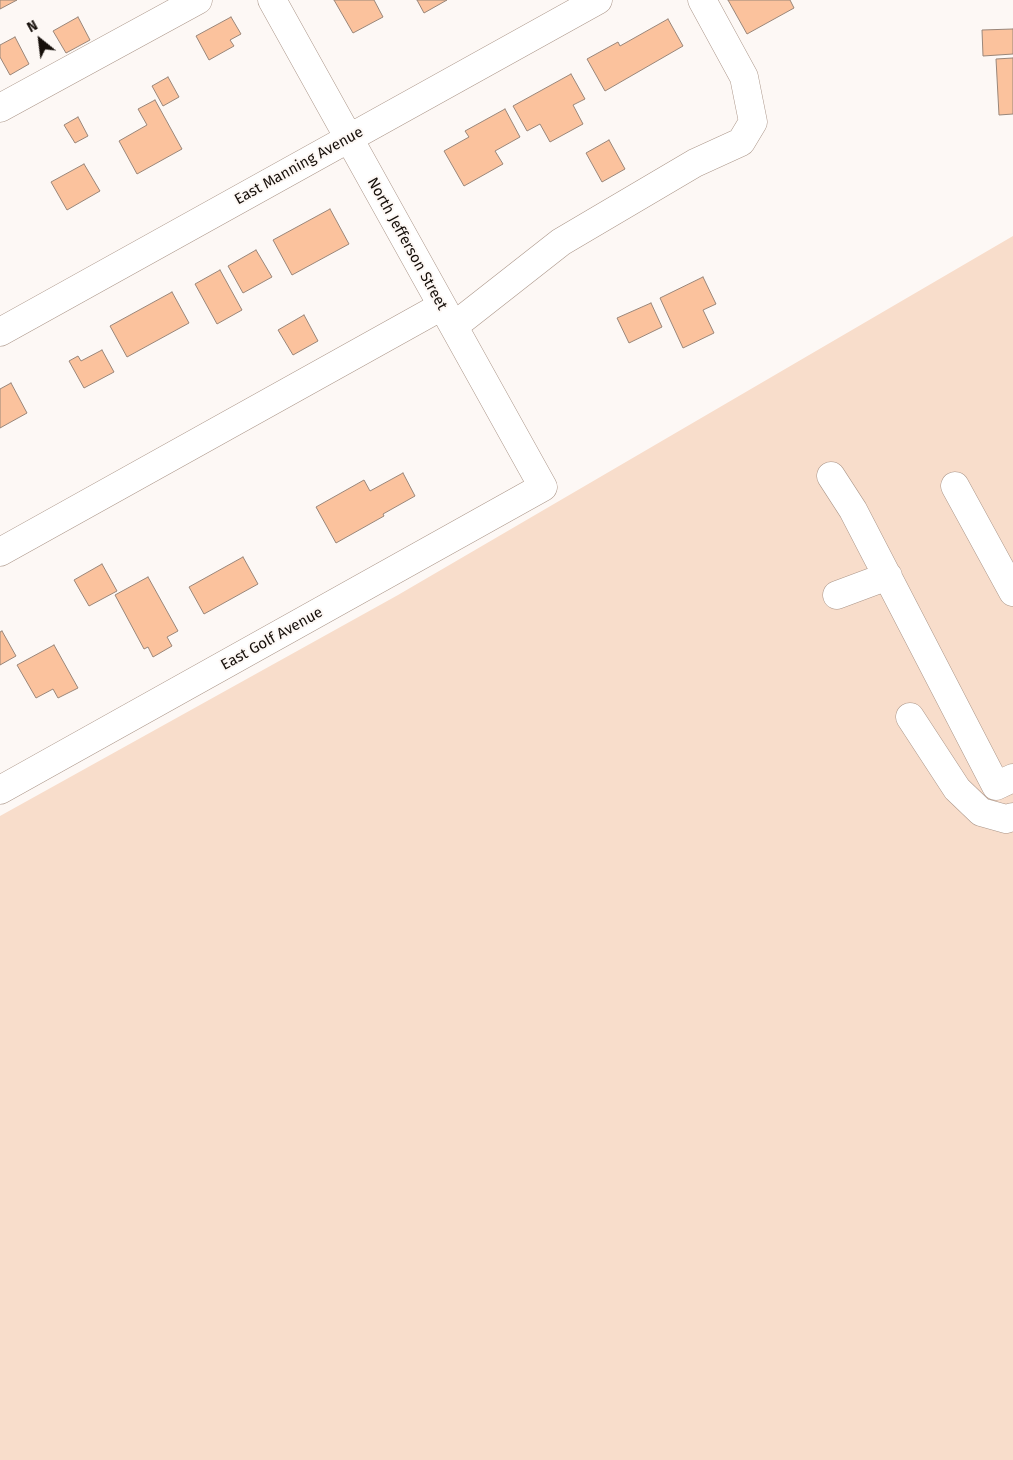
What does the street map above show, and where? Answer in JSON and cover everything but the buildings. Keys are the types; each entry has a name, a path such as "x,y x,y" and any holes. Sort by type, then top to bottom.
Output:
{"street":[{"path":"0,108 198,0"},
{"name":"North Jefferson Street","path":"272,0 543,488"},
{"name":"East Manning Avenue","path":"0,332 598,0"},
{"path":"0,552 448,316 561,242 695,163 742,142 753,122 744,76 702,0"},
{"path":"831,476 853,510 888,576 1005,782"},
{"path":"955,486 1013,592"},
{"name":"East Golf Avenue","path":"0,790 543,488"},
{"path":"837,595 888,576"},
{"path":"910,718 957,789 981,812 1006,819 1013,817"}],"shaded area":[{"path":"1013,236 1013,1460 0,1460 0,816 398,595"}]}
